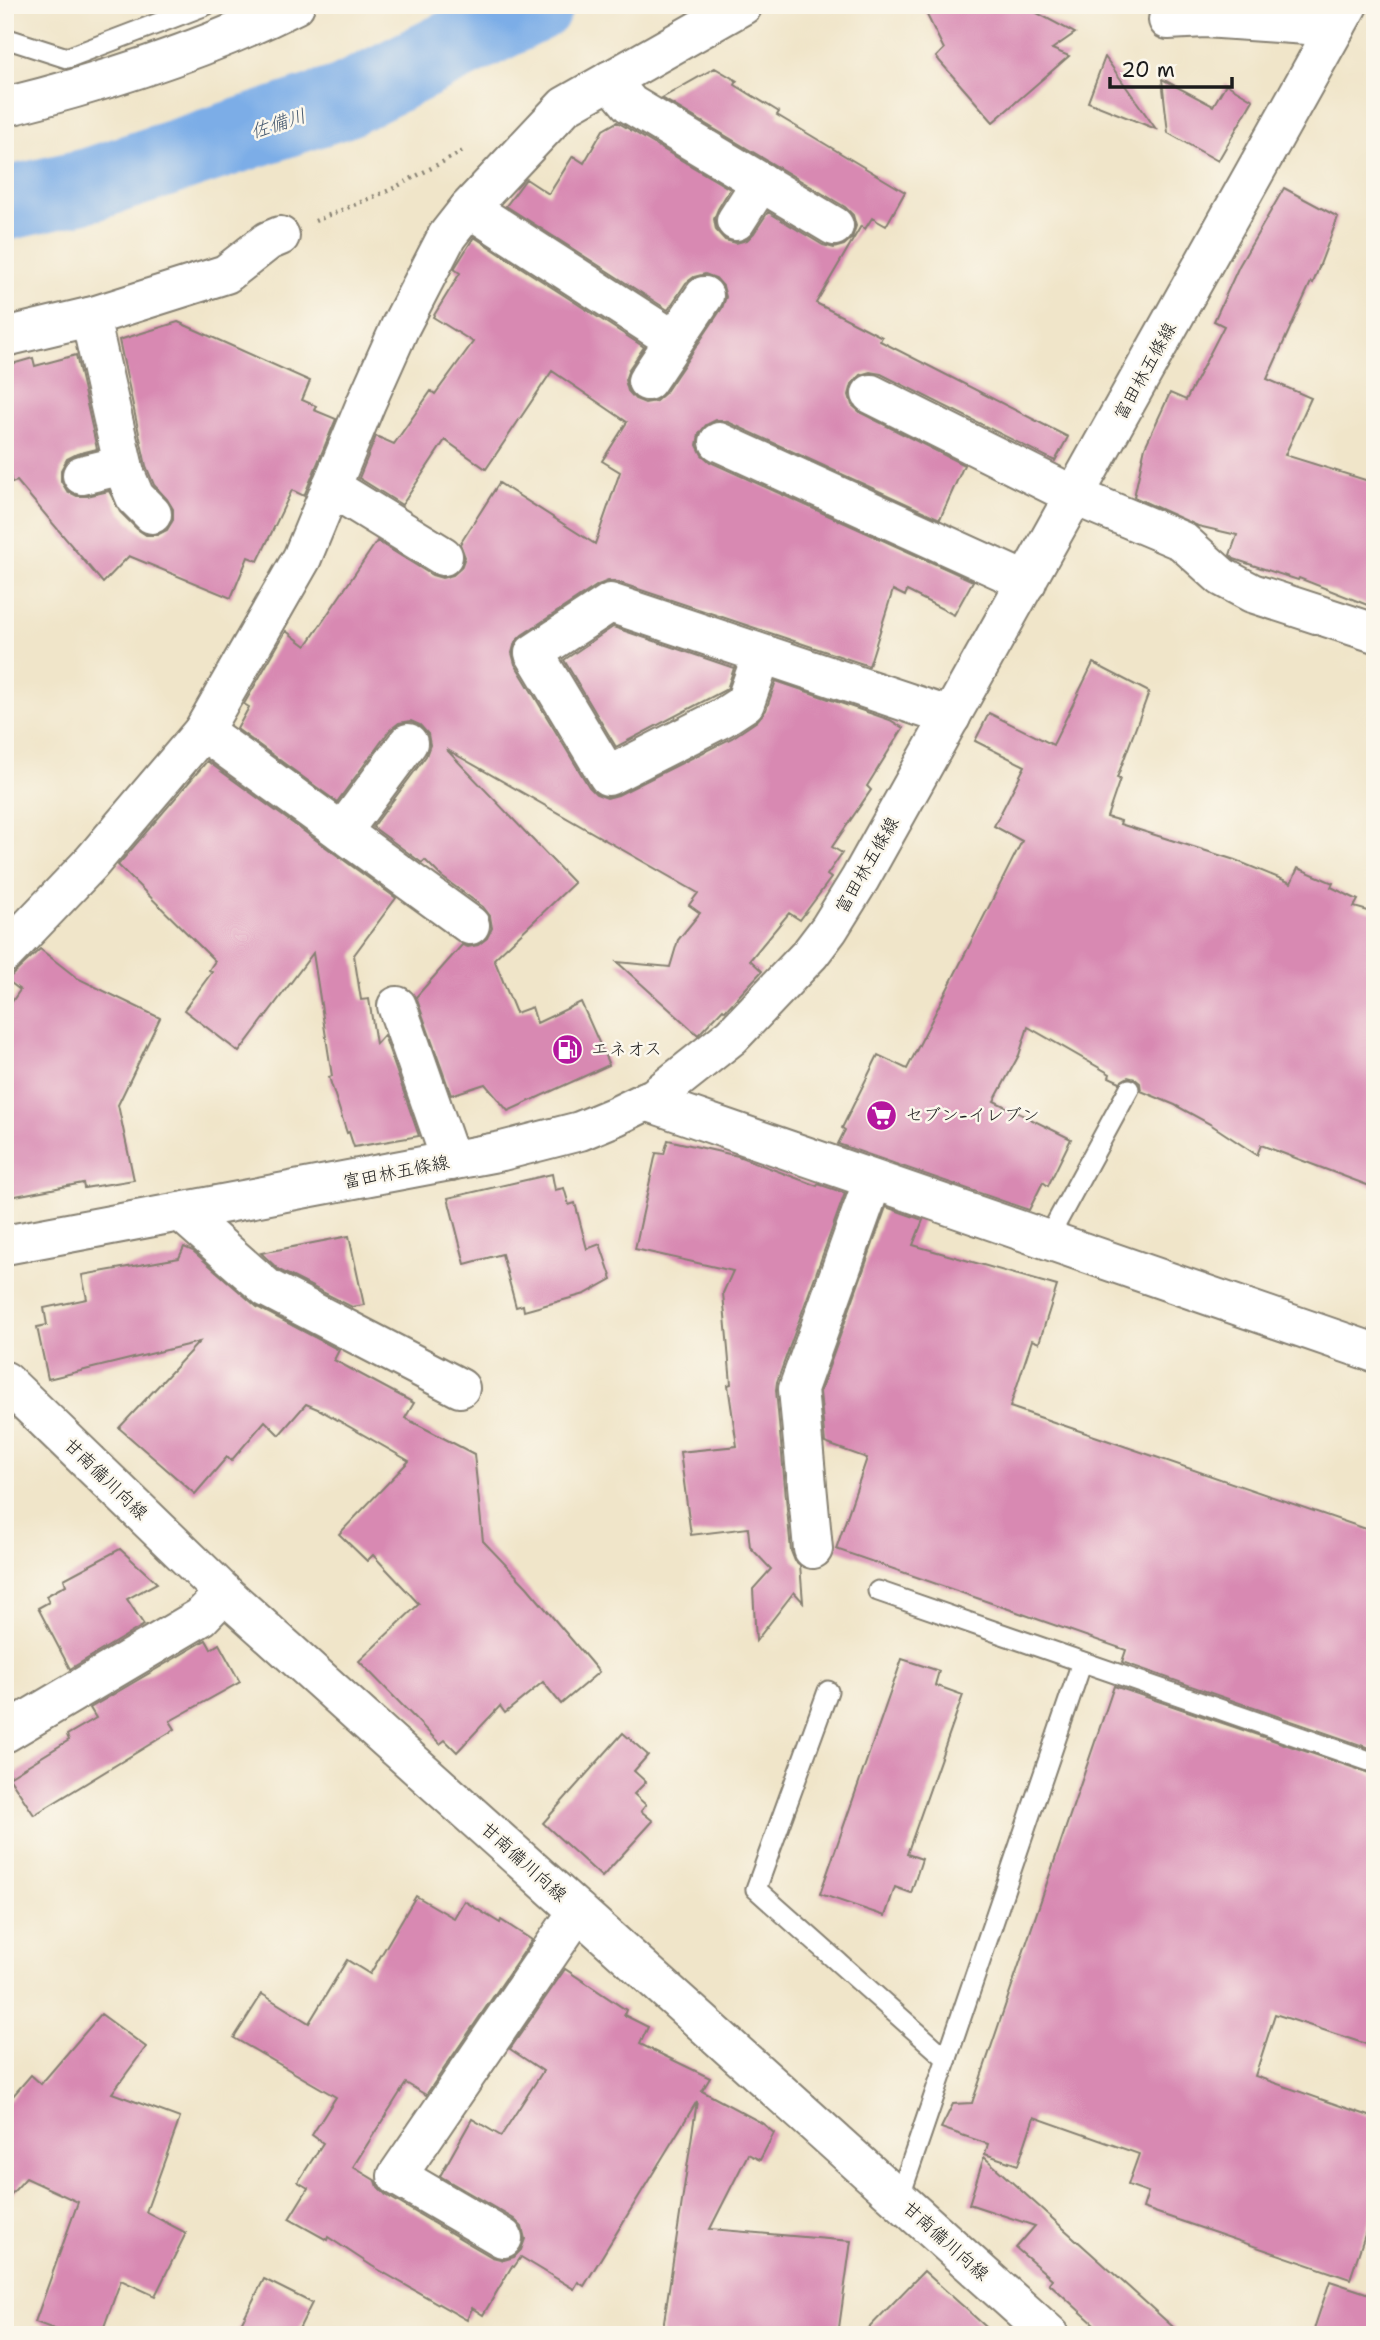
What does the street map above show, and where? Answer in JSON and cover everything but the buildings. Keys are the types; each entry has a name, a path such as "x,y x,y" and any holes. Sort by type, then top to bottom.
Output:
{"street":[{"path":"5,107 79,89 182,54 295,5"},
{"path":"5,953 91,863 203,731 302,558 400,327 447,236 469,208 565,106 743,5"},
{"path":"1168,20 1342,16"},
{"name":"富田林五條線","path":"5,1245 451,1161 580,1131 655,1097 732,1036 810,954 860,879 1342,16"},
{"path":"610,80 630,104 834,226"},
{"path":"736,220 761,182"},
{"path":"469,208 674,340"},
{"path":"5,337 90,317 226,274 268,241 280,236"},
{"path":"647,381 704,296"},
{"path":"90,317 123,465 135,497 152,514"},
{"path":"870,394 1075,496 1182,541 1222,577 1252,593 1375,633"},
{"path":"719,442 1027,582"},
{"path":"82,475 123,465"},
{"path":"331,487 443,556"},
{"path":"762,654 745,703 722,718 608,776 534,653 610,603 951,717"},
{"path":"203,731 470,925"},
{"path":"342,832 408,743"},
{"path":"397,1006 451,1161"},
{"path":"646,1101 1375,1353"},
{"path":"813,1549 798,1389 873,1180"},
{"path":"181,1212 267,1288 460,1388"},
{"name":"甘南備川向線","path":"5,1381 224,1593 1050,2335"},
{"path":"5,1733 201,1616 224,1593"},
{"path":"503,2238 397,2176 578,1911"}],"lane":[{"path":"5,38 67,58 206,5"},
{"path":"1047,1240 1129,1089"},
{"path":"878,1591 1375,1763"},
{"path":"899,2199 1082,1662"},
{"path":"828,1691 756,1889 947,2059"}],"path":[{"path":"280,236 390,190 467,149"}],"waterway":[{"name":"佐備川","path":"5,204 92,184 344,101 536,5"}],"place":[{"name":"エネオス","path":"568,1049"},
{"name":"セブン-イレブン","path":"882,1115"}]}
